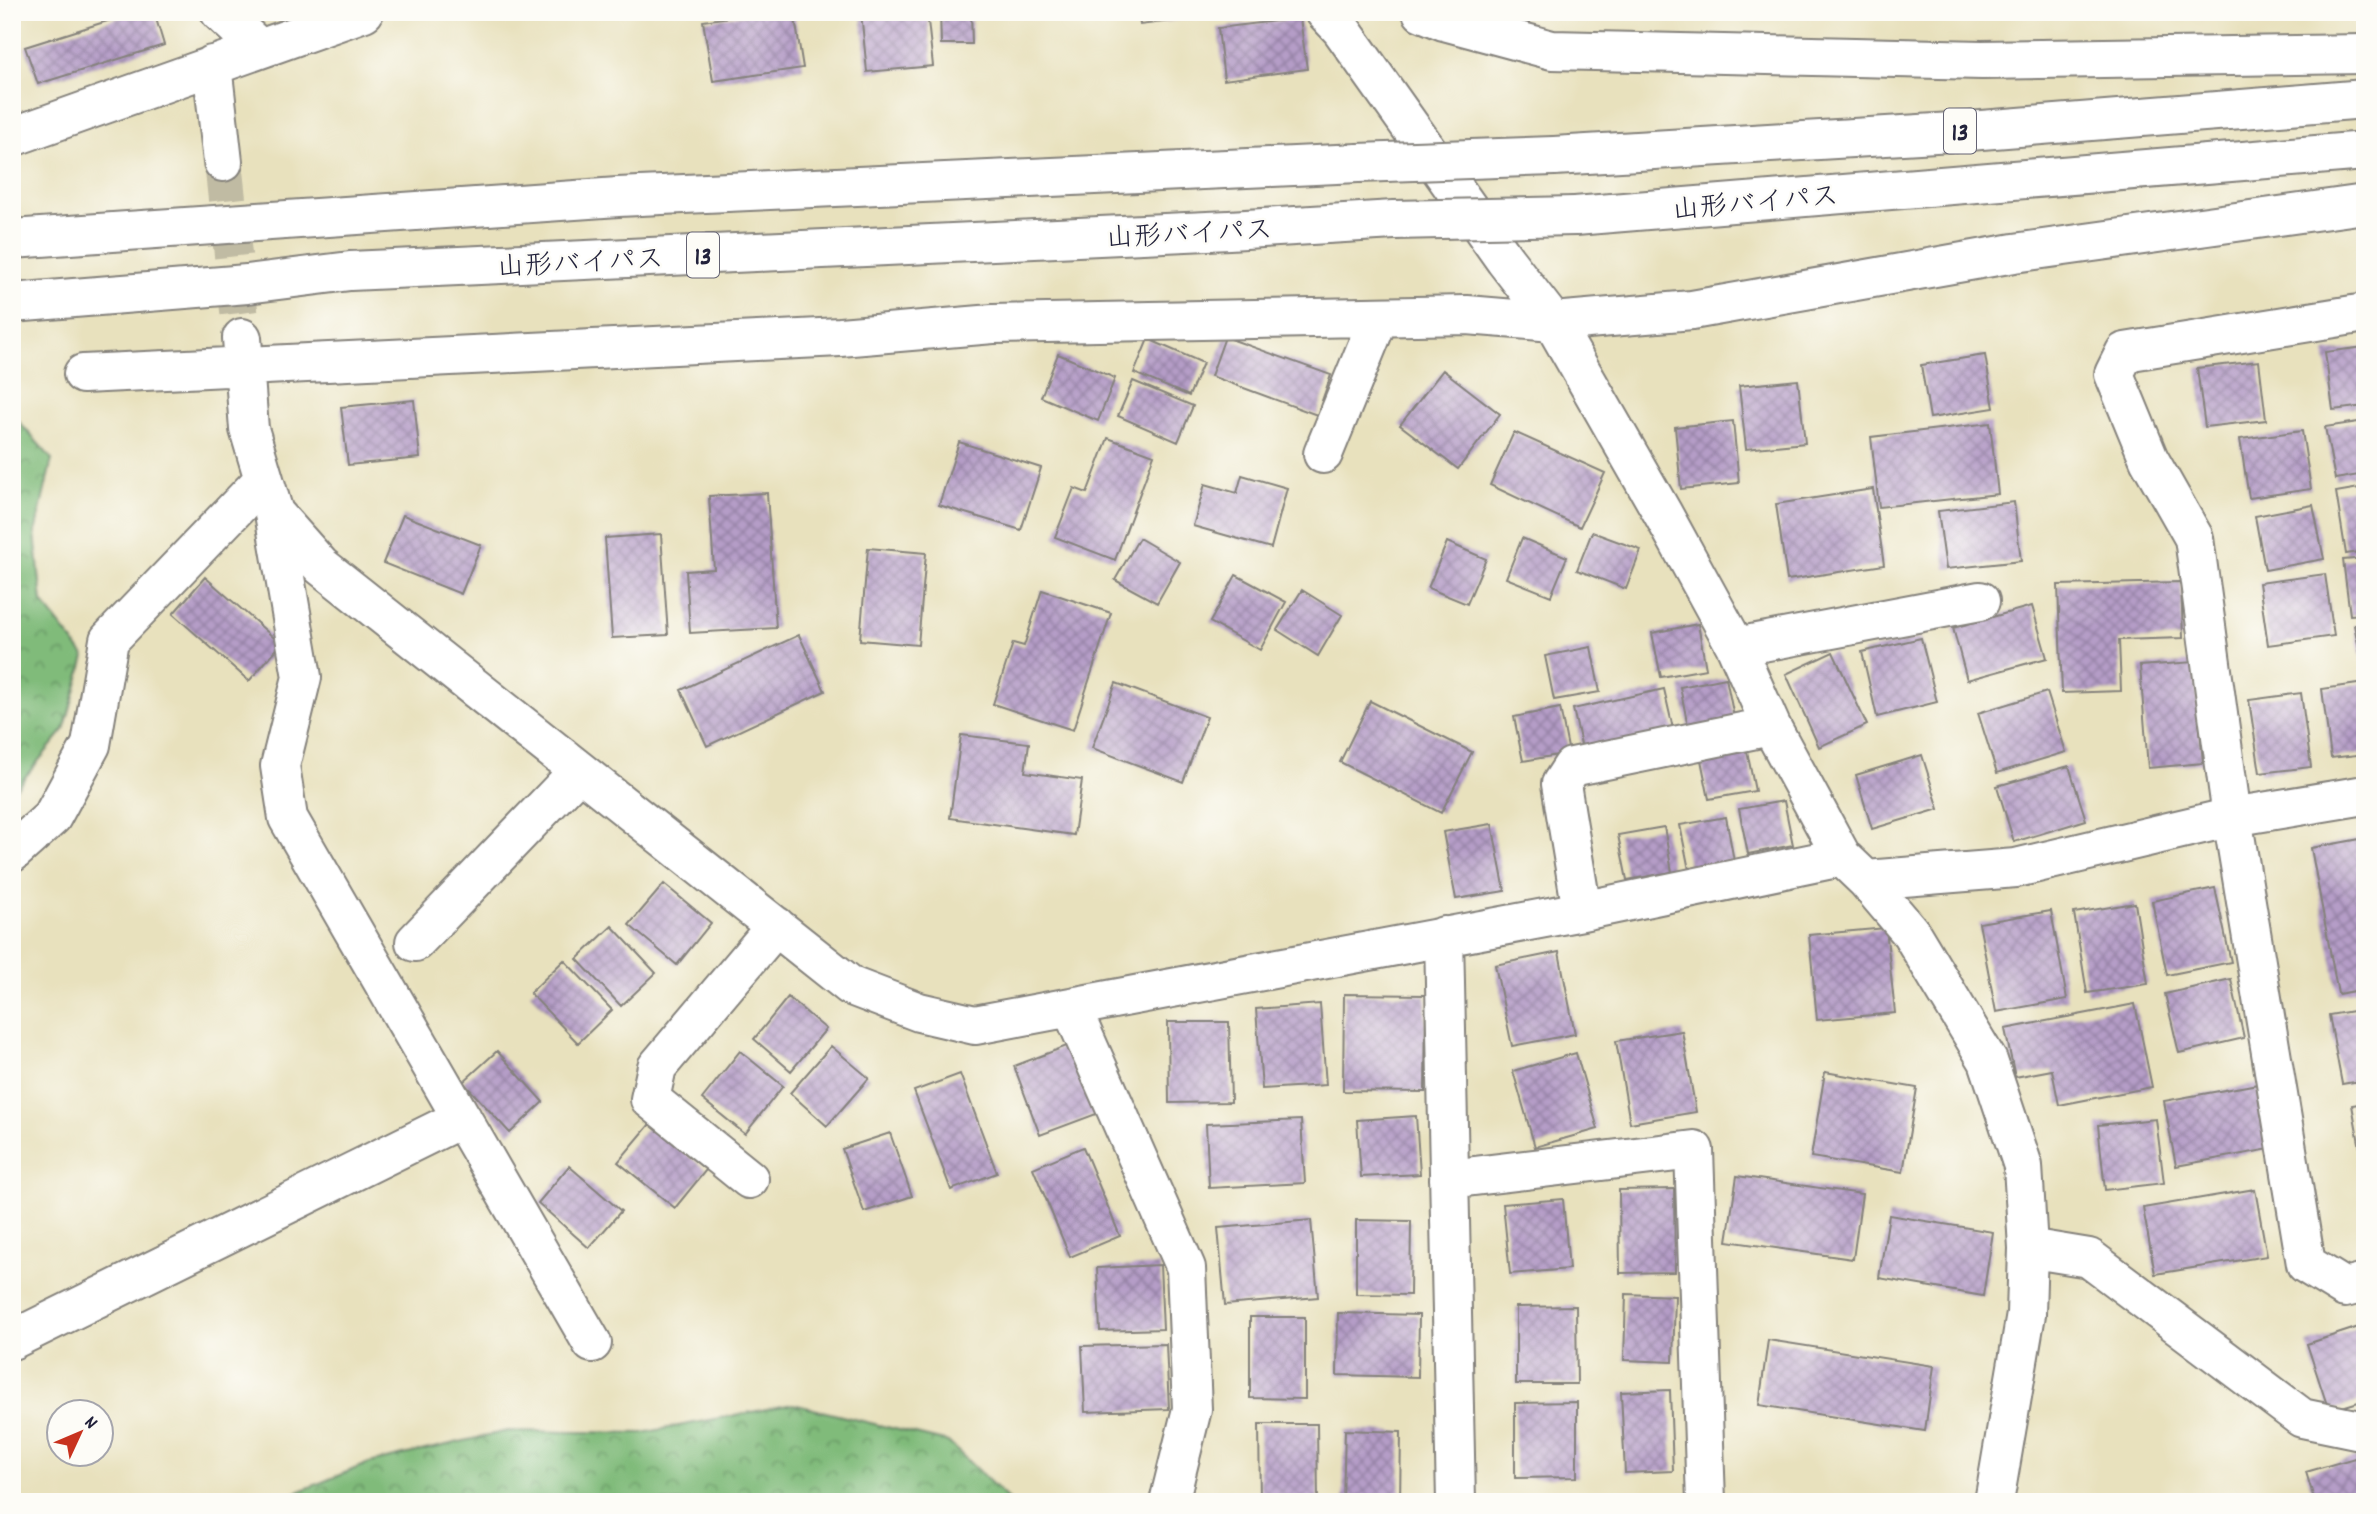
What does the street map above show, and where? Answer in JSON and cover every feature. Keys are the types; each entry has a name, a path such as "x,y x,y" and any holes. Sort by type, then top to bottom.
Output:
{"main road":[{"path":"220,12 259,48"},
{"path":"12,137 364,12"},
{"path":"1325,12 1341,29 1505,260 1553,322 1736,647 1771,726 1854,868 1910,933 1988,1061 2023,1166 2028,1248 2026,1314 1994,1502"},
{"path":"1422,12 1444,21 1552,50 1982,60 2365,54"},
{"path":"212,65 223,162"},
{"name":"山形バイパス","path":"12,239 618,197 1554,156 1969,131 2365,99"},
{"name":"山形バイパス","path":"12,303 247,284 350,271 1394,220 1575,216 2365,152"},
{"path":"83,374 244,352 840,337 992,324 1467,315 1553,322 1692,310 2014,253 2365,204"},
{"path":"2365,313 2125,352 2114,374 2149,459 2194,538 2232,817 2306,1264 2345,1288 2365,1283"},
{"path":"1323,454 1379,317"},
{"path":"244,352 249,429 269,496 302,677 279,766 288,818 592,1343"},
{"path":"269,496 321,566 851,985 919,1012 975,1025 1582,911 1854,868 2016,868 2232,817 2365,795"},
{"path":"12,853 52,817 91,745 109,640 269,496"},
{"path":"1736,647 1980,601"},
{"path":"1582,911 1560,785 1572,767 1771,726"},
{"path":"415,942 579,771"},
{"path":"749,1179 650,1099 657,1067 776,926"},
{"path":"1444,936 1456,1502"},
{"path":"1071,1007 1186,1268 1192,1409 1169,1502"},
{"path":"12,1340 462,1118"},
{"path":"1449,1179 1694,1150 1706,1502"},
{"path":"2028,1248 2089,1258 2302,1418 2365,1431"}],"green space":[{"path":"12,414 52,459 35,533 42,602 85,657 64,730 12,793"},
{"path":"793,1404 948,1442 1011,1502 273,1502 369,1463 507,1431 642,1433"}],"building":[{"path":"136,12 154,12 164,45 38,84 25,47"},
{"path":"761,12 794,12 803,68 713,81 703,21"},
{"path":"861,12 927,12 933,66 867,72"},
{"path":"940,12 971,12 972,44 941,44"},
{"path":"1138,12 1195,12 1196,18 1140,25"},
{"path":"1300,18 1307,69 1224,80 1218,28"},
{"path":"1225,337 1331,375 1317,415 1211,376"},
{"path":"1148,339 1203,363 1189,396 1134,373"},
{"path":"2365,347 2365,406 2333,410 2325,352"},
{"path":"1058,354 1115,378 1098,421 1041,397"},
{"path":"1985,355 1994,408 1930,418 1921,365"},
{"path":"2259,361 2266,420 2205,427 2197,368"},
{"path":"1443,370 1500,414 1458,469 1400,425"},
{"path":"1798,380 1805,443 1746,449 1739,386"},
{"path":"1133,381 1193,406 1178,442 1118,416"},
{"path":"414,400 420,458 348,465 341,407"},
{"path":"1733,421 1739,483 1681,489 1675,427"},
{"path":"2365,421 2365,474 2335,479 2325,427"},
{"path":"1990,423 1998,494 1879,507 1871,437"},
{"path":"2302,431 2311,489 2249,498 2240,439"},
{"path":"1514,432 1605,473 1580,527 1490,485"},
{"path":"1108,438 1154,455 1115,560 1055,537 1074,488 1087,493"},
{"path":"959,442 1041,468 1021,530 939,505"},
{"path":"1242,475 1287,488 1271,548 1193,526 1205,484 1237,493"},
{"path":"2365,487 2365,551 2346,554 2336,492"},
{"path":"1873,489 1884,565 1787,580 1776,504"},
{"path":"767,493 776,628 690,633 686,571 714,569 709,496"},
{"path":"2014,502 2021,561 1946,569 1938,511"},
{"path":"2313,505 2324,559 2265,570 2255,516"},
{"path":"403,515 481,545 461,594 383,563"},
{"path":"1592,532 1641,550 1626,589 1577,570"},
{"path":"661,534 668,635 612,638 605,538"},
{"path":"1139,538 1180,562 1157,603 1115,580"},
{"path":"1522,538 1567,557 1551,596 1506,578"},
{"path":"1447,542 1486,559 1467,604 1428,588"},
{"path":"868,548 926,553 918,645 860,640"},
{"path":"2365,558 2365,614 2350,615 2343,560"},
{"path":"2325,574 2334,636 2268,645 2259,583"},
{"path":"1236,575 1286,602 1260,650 1210,622"},
{"path":"205,577 281,644 249,681 173,614"},
{"path":"2181,582 2183,638 2119,640 2121,691 2062,693 2058,585"},
{"path":"1042,590 1111,613 1073,730 993,704 1013,643 1024,646"},
{"path":"1302,590 1342,615 1318,656 1277,630"},
{"path":"2032,606 2047,658 1967,680 1953,628"},
{"path":"2365,623 2365,671 2364,671 2354,625"},
{"path":"1698,624 1706,669 1661,677 1652,633"},
{"path":"799,635 825,691 707,746 681,690"},
{"path":"1921,638 1937,702 1877,717 1862,652"},
{"path":"1591,647 1600,692 1554,700 1545,656"},
{"path":"1833,652 1867,725 1819,747 1786,674"},
{"path":"2194,662 2203,763 2148,768 2140,666"},
{"path":"1726,678 1735,722 1689,731 1680,687"},
{"path":"1116,683 1207,717 1183,782 1092,748"},
{"path":"2365,683 2365,754 2331,758 2322,689"},
{"path":"1664,689 1674,733 1583,753 1573,709"},
{"path":"2047,692 2066,752 1997,773 1978,713"},
{"path":"2301,693 2311,767 2260,773 2249,700"},
{"path":"1370,701 1472,752 1441,813 1340,762"},
{"path":"1560,708 1569,753 1523,761 1514,717"},
{"path":"961,735 1029,743 1025,772 1082,780 1074,835 950,818"},
{"path":"1746,746 1755,791 1709,799 1700,755"},
{"path":"1922,755 1939,809 1872,829 1856,775"},
{"path":"2069,766 2086,820 2014,842 1997,786"},
{"path":"1784,801 1793,845 1748,854 1739,809"},
{"path":"1726,817 1734,861 1689,870 1680,825"},
{"path":"1492,824 1505,891 1456,899 1443,832"},
{"path":"1664,827 1672,872 1627,880 1618,835"},
{"path":"2360,839 2365,867 2365,989 2338,994 2311,848"},
{"path":"664,884 711,923 677,965 629,925"},
{"path":"2215,888 2231,962 2167,975 2152,901"},
{"path":"2135,903 2148,984 2087,993 2074,913"},
{"path":"2051,911 2067,999 1996,1012 1979,923"},
{"path":"612,926 656,973 621,1006 577,959"},
{"path":"1886,928 1895,1013 1817,1020 1809,935"},
{"path":"1559,952 1575,1034 1512,1046 1495,965"},
{"path":"564,960 612,1010 578,1043 530,993"},
{"path":"2231,979 2244,1038 2179,1053 2165,994"},
{"path":"1344,994 1426,995 1425,1092 1343,1091"},
{"path":"788,997 826,1029 791,1071 754,1039"},
{"path":"1320,1004 1326,1085 1262,1089 1256,1009"},
{"path":"2135,1004 2152,1087 2059,1105 2052,1070 2015,1077 2005,1029"},
{"path":"2365,1009 2365,1080 2342,1084 2329,1015"},
{"path":"1168,1022 1229,1022 1231,1102 1169,1103"},
{"path":"1682,1031 1696,1112 1630,1123 1616,1041"},
{"path":"1072,1044 1099,1113 1040,1135 1014,1066"},
{"path":"831,1046 869,1078 827,1126 790,1093"},
{"path":"497,1051 543,1102 510,1133 463,1082"},
{"path":"740,1051 783,1086 745,1134 702,1099"},
{"path":"1576,1053 1598,1129 1535,1147 1513,1071"},
{"path":"1825,1072 1917,1088 1903,1172 1811,1157"},
{"path":"960,1074 997,1173 951,1190 914,1091"},
{"path":"2258,1084 2270,1149 2176,1166 2164,1101"},
{"path":"2365,1103 2365,1159 2362,1159 2352,1105"},
{"path":"1416,1116 1420,1174 1361,1177 1357,1120"},
{"path":"2156,1119 2164,1183 2105,1190 2098,1125"},
{"path":"1301,1120 1305,1183 1209,1188 1206,1124"},
{"path":"650,1124 706,1170 675,1208 618,1162"},
{"path":"890,1133 912,1196 864,1212 842,1149"},
{"path":"1083,1147 1120,1236 1070,1257 1033,1168"},
{"path":"569,1166 621,1211 589,1248 538,1203"},
{"path":"1737,1176 1862,1194 1853,1259 1727,1241"},
{"path":"1674,1189 1675,1272 1620,1273 1619,1190"},
{"path":"2255,1189 2267,1256 2155,1274 2143,1208"},
{"path":"1563,1199 1569,1269 1510,1274 1503,1204"},
{"path":"1889,1215 1993,1232 1983,1296 1879,1278"},
{"path":"1311,1220 1318,1297 1225,1305 1218,1228"},
{"path":"1356,1220 1411,1221 1410,1295 1356,1294"},
{"path":"1160,1265 1163,1329 1100,1331 1097,1268"},
{"path":"1626,1294 1675,1296 1673,1362 1624,1360"},
{"path":"1576,1306 1577,1384 1516,1384 1516,1307"},
{"path":"1338,1313 1419,1315 1418,1377 1337,1375"},
{"path":"1250,1317 1305,1317 1305,1399 1250,1398"},
{"path":"2365,1325 2365,1400 2329,1411 2307,1344"},
{"path":"1768,1340 1934,1366 1925,1431 1759,1405"},
{"path":"1166,1344 1169,1409 1085,1412 1082,1346"},
{"path":"1670,1390 1673,1471 1625,1473 1621,1392"},
{"path":"1577,1402 1577,1477 1515,1478 1515,1403"},
{"path":"1259,1424 1317,1424 1318,1502 1260,1502"},
{"path":"1345,1430 1401,1432 1400,1502 1343,1502"},
{"path":"2365,1455 2365,1502 2315,1502 2306,1472"},
{"path":"1682,1497 1683,1502 1595,1502 1594,1499"},
{"path":"1577,1498 1577,1502 1533,1502 1533,1499"}],"tunnel":[{"path":"223,162 242,338"}]}
